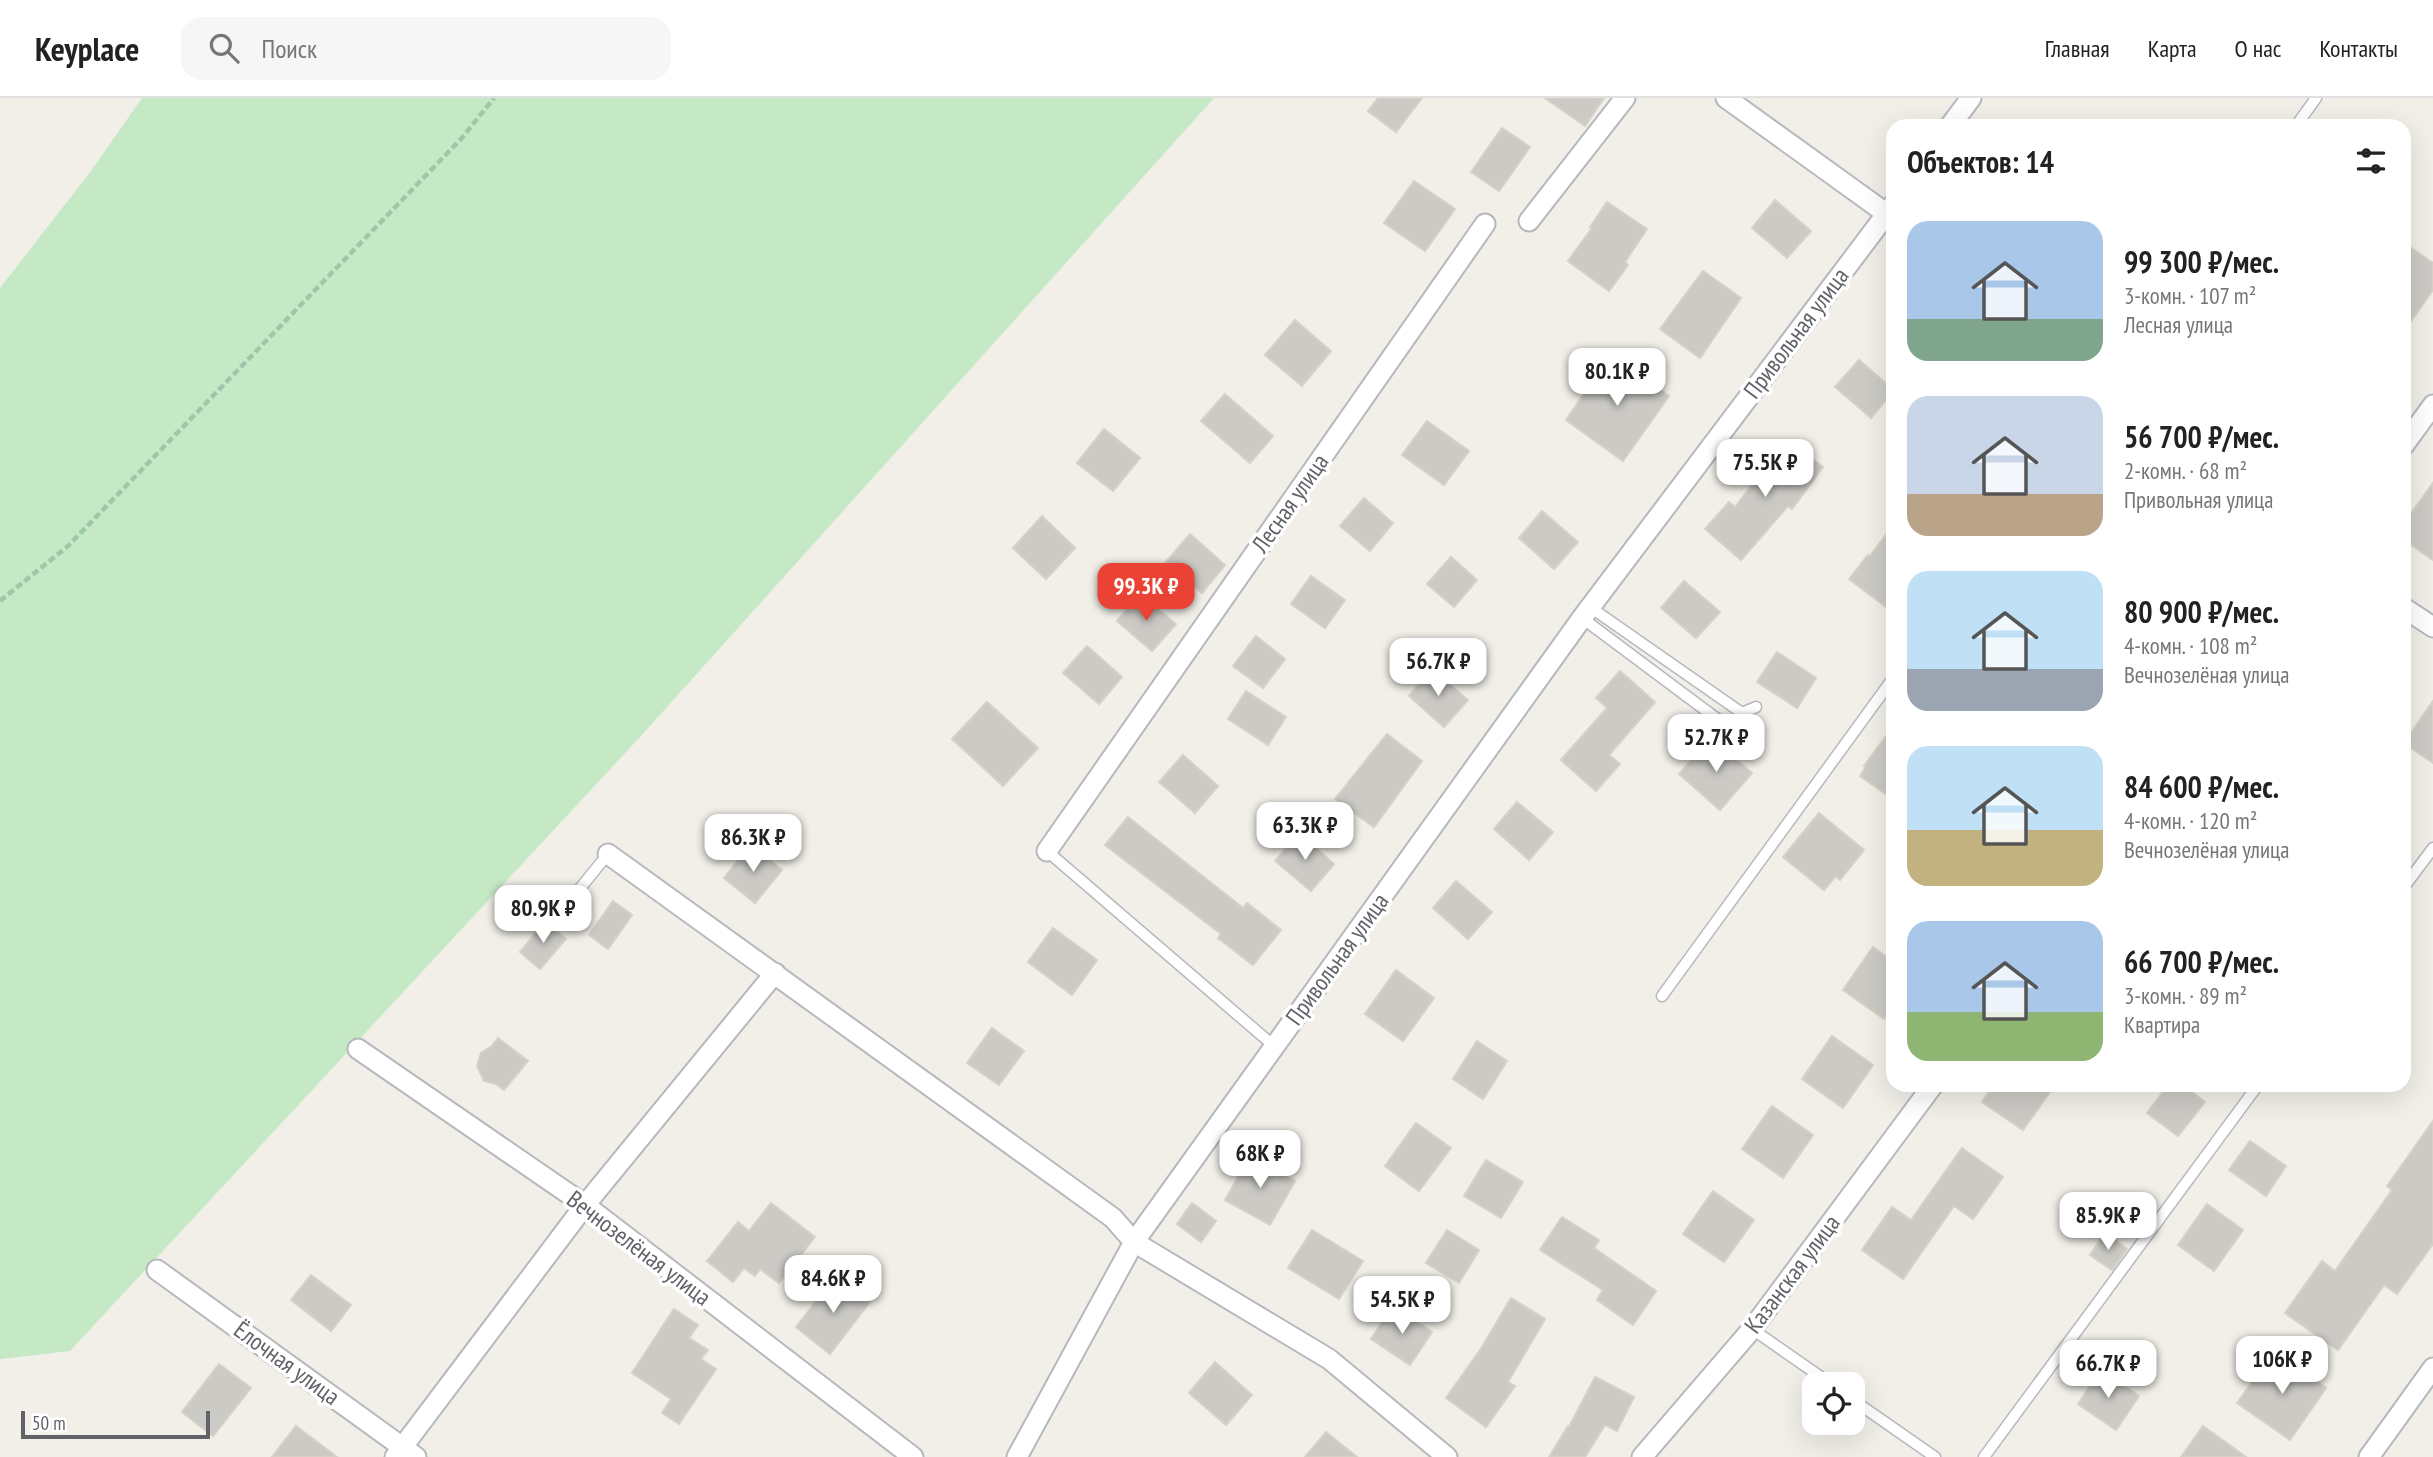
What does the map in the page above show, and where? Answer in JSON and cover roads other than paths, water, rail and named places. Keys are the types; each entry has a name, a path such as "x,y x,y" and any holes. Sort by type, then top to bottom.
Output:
{"street":[{"path":"1529,221 1626,98"},
{"path":"1726,98 1886,209"},
{"path":"1955,119 1970,98"},
{"name":"Привольная улица","path":"1017,1457 1134,1242 1586,612 1886,219"},
{"name":"Лесная улица","path":"1047,851 1485,224"},
{"path":"2411,435 2433,405"},
{"path":"2411,613 2433,627"},
{"path":"608,854 1113,1218 1134,1242 1329,1359 1447,1457"},
{"path":"405,1454 585,1205 775,973"},
{"name":"Вечнозелёная улица","path":"358,1049 585,1205 913,1457"},
{"name":"Казанская улица","path":"1642,1457 1752,1329 1928,1092"},
{"name":"Ёлочная улица","path":"157,1270 405,1454"},
{"path":"2369,1457 2433,1368"}],"lane":[{"path":"2300,119 2316,98"},
{"path":"1586,612 1742,713 1756,707"},
{"path":"1586,612 1744,739"},
{"path":"1662,996 1886,688"},
{"path":"2411,878 2433,848"},
{"path":"1047,851 1274,1046"},
{"path":"564,908 608,854"},
{"path":"1984,1457 2253,1092"},
{"path":"1752,1329 1814,1372"},
{"path":"1865,1408 1935,1457"}]}
